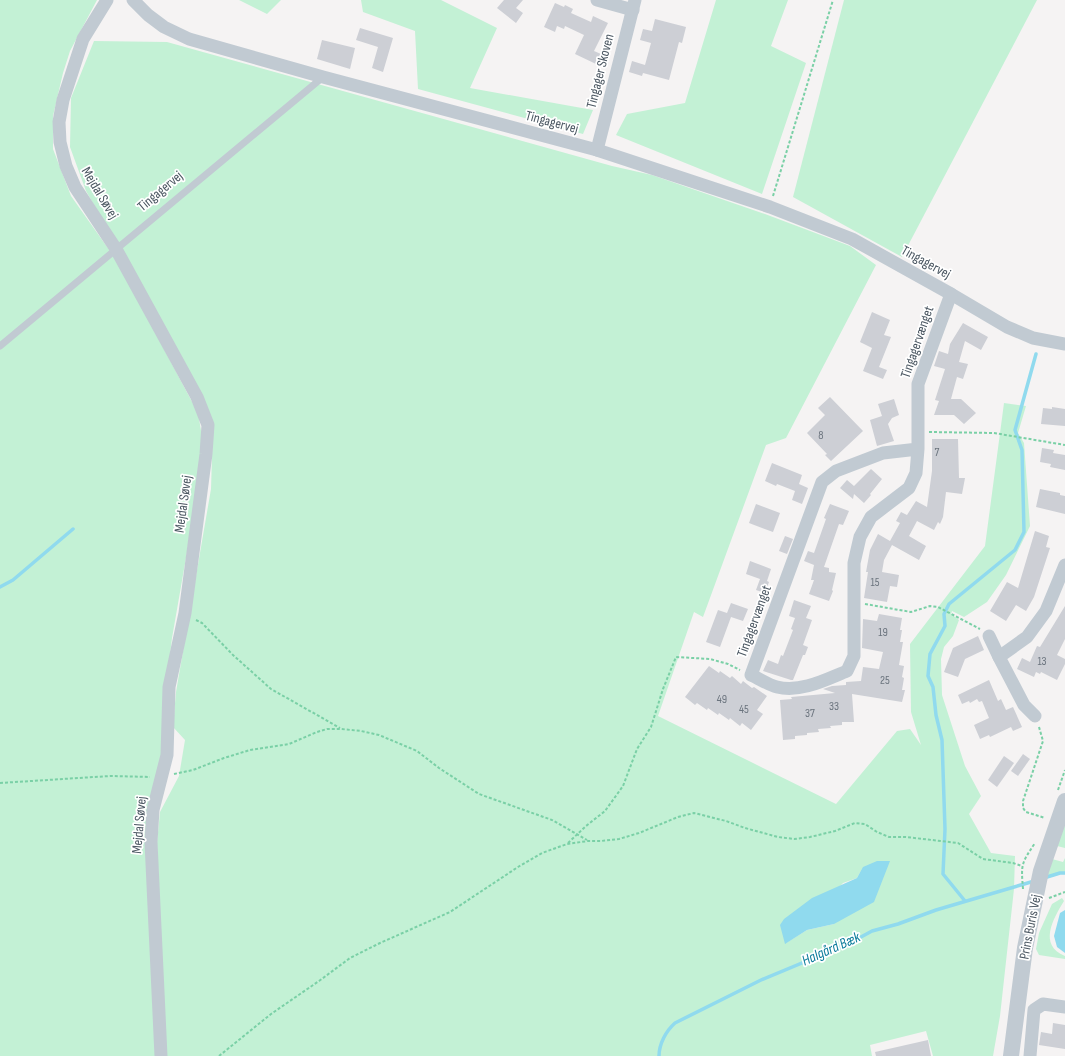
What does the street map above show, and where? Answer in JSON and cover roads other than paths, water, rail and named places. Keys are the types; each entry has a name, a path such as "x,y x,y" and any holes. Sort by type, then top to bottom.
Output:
{"street":[{"name":"Mejdal Søvej","path":"107,0 83,39 63,100 59,122 60,142 66,166 75,187 116,249 197,398 208,425 206,454 185,613 169,687 167,755 153,810 151,842 160,1056"},
{"name":"Tingagervej","path":"133,0 148,15 164,27 189,39 323,77 597,150 770,207 852,239 952,294 1007,328 1033,338 1065,344"},
{"path":"597,0 634,5"},
{"name":"Tingager Skoven","path":"597,150 634,5"},
{"name":"Tingagervænget","path":"918,449 883,453 836,471 822,482 751,675 777,687 792,688 816,684 847,671 854,656 854,563 860,537 871,517 910,488 916,473 918,449 918,384 952,294"},
{"path":"999,657 1027,637 1046,611 1065,565"},
{"path":"989,636 1024,705 1035,716"},
{"name":"Prins Buris Vej","path":"1011,1056 1025,948 1040,878 1065,801"},
{"path":"1030,1056 1034,1010 1043,1004 1065,1007"}],"lane":[{"name":"Tingagervej","path":"0,346 323,77"}],"water":[{"path":"877,861 890,861 874,902 834,924 807,930 785,944 780,925 784,919 812,898 857,878 863,867"},
{"path":"1065,910 1065,953 1057,947 1054,936 1060,913"}],"waterway":[{"path":"965,901 943,874 945,829 942,740 936,715 933,687 928,676 930,654 945,626 944,614 949,604 1015,550 1024,532 1022,450 1015,430 1036,354"},
{"path":"0,587 13,580 73,529"},
{"name":"Halgård Bæk","path":"1047,877 1065,873"},
{"name":"Halgård Bæk","path":"659,1056 660,1047 664,1038 675,1023 761,980 850,943 872,931 898,924 936,910 1031,882"}]}
